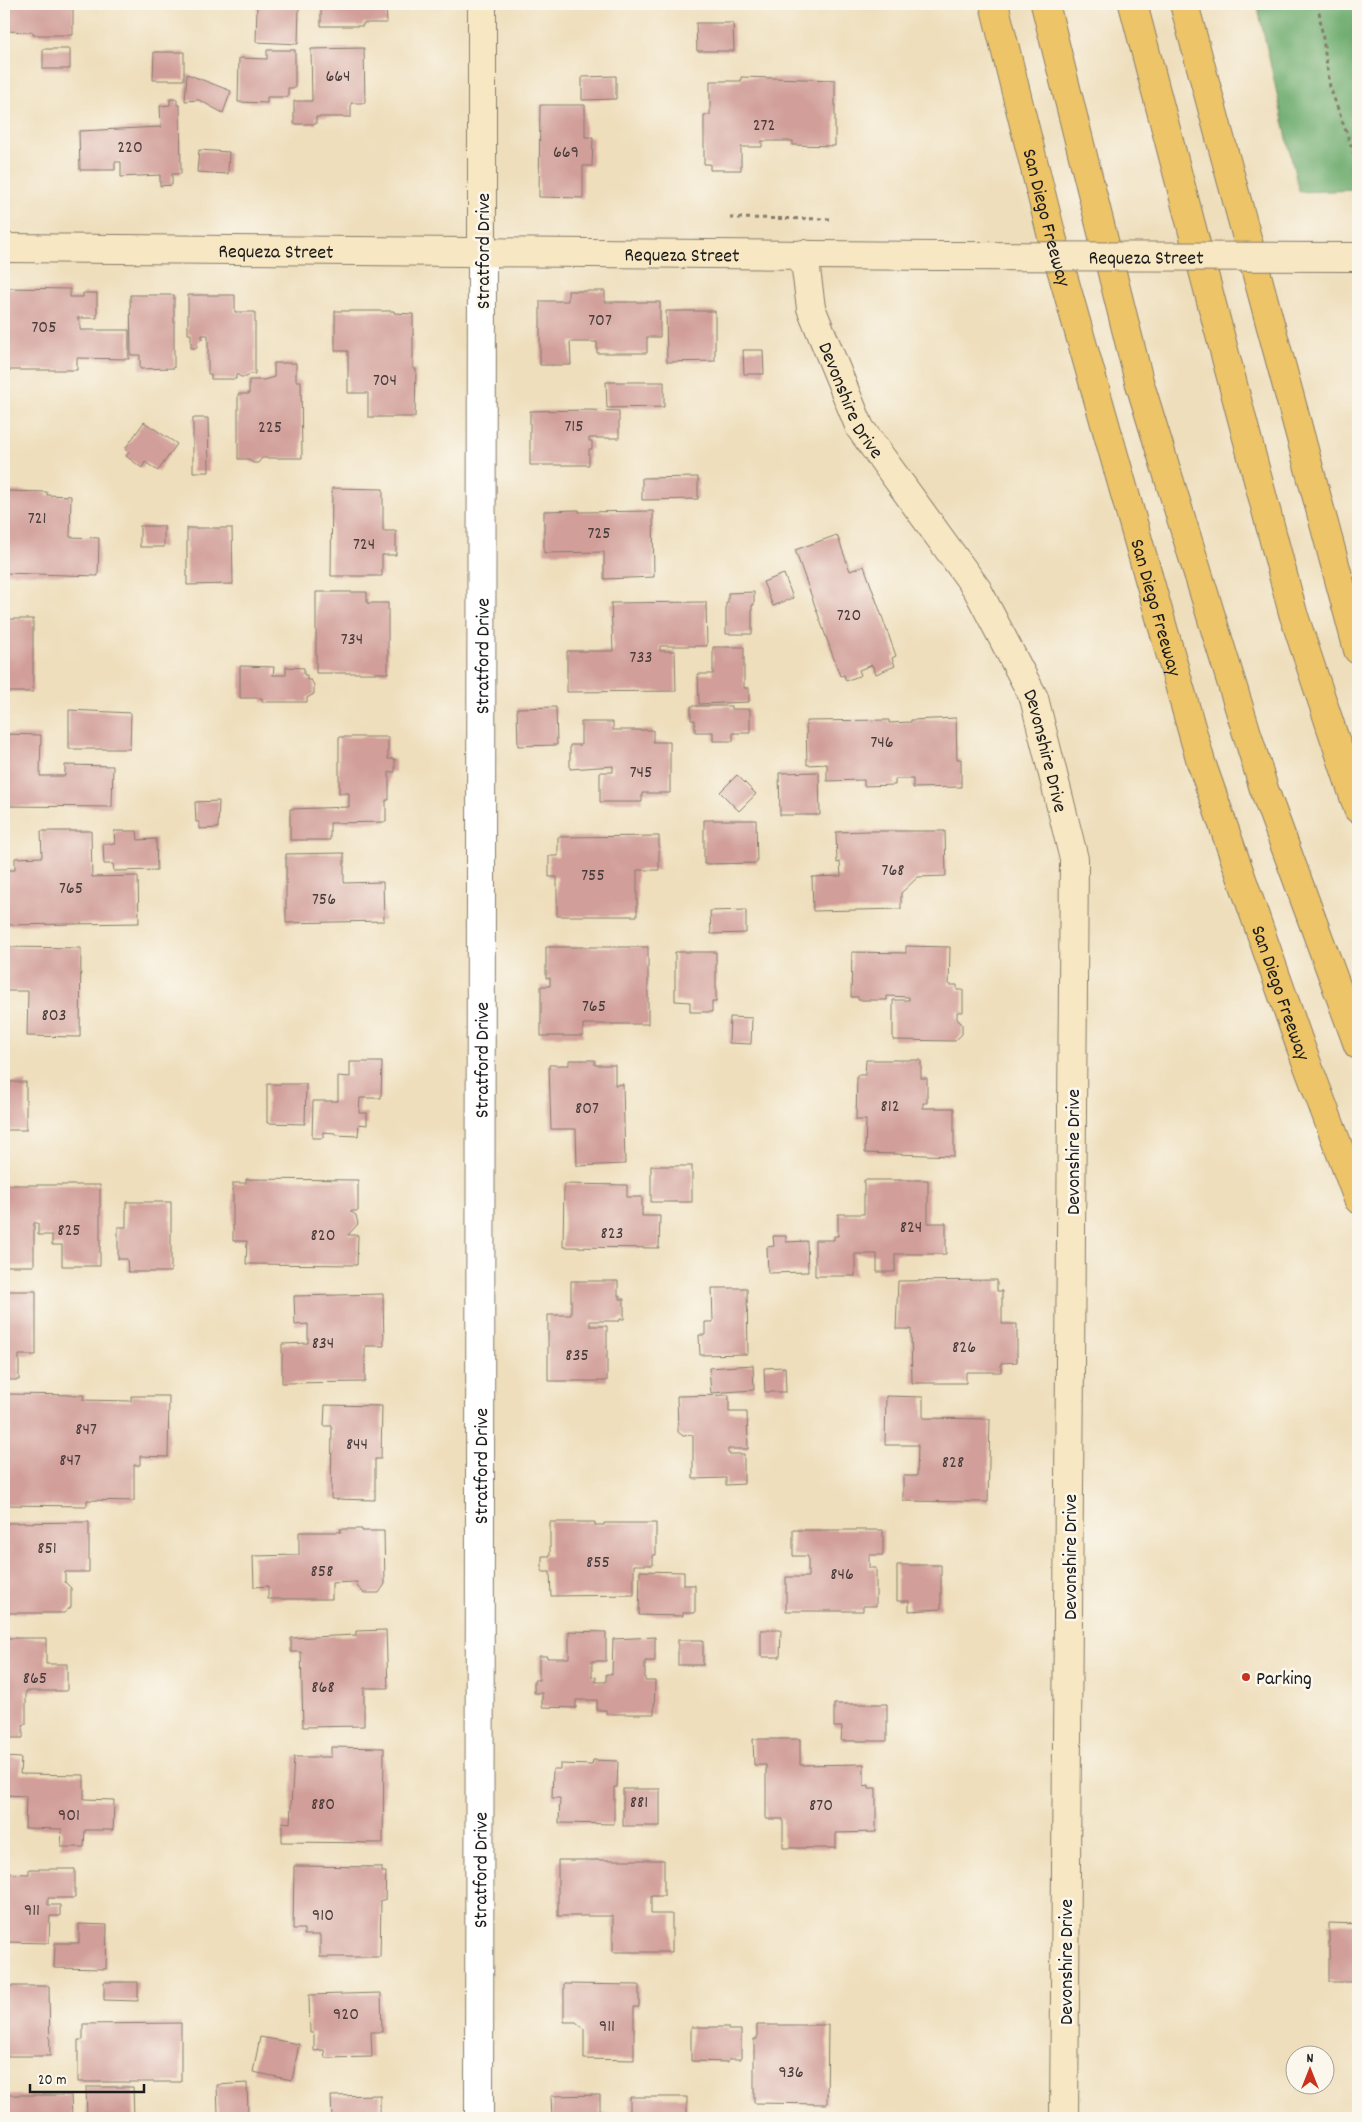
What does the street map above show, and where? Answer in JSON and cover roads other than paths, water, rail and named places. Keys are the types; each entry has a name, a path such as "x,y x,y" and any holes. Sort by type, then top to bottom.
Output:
{"highway":[{"name":"San Diego Freeway","path":"994,4 1052,237 1201,762 1296,1035 1358,1199"},
{"path":"1045,4 1139,381 1264,789 1358,1045"},
{"path":"1133,4 1293,614 1358,809"},
{"path":"1184,4 1358,650"}],"street":[{"name":"Stratford Drive","path":"479,2118 482,4"},
{"name":"Requeza Street","path":"4,248 1358,258"},
{"name":"Devonshire Drive","path":"804,254 811,308 860,428 977,590 1034,698 1074,859 1064,2118"}],"place":[{"name":"Parking","path":"1246,1677"}]}
